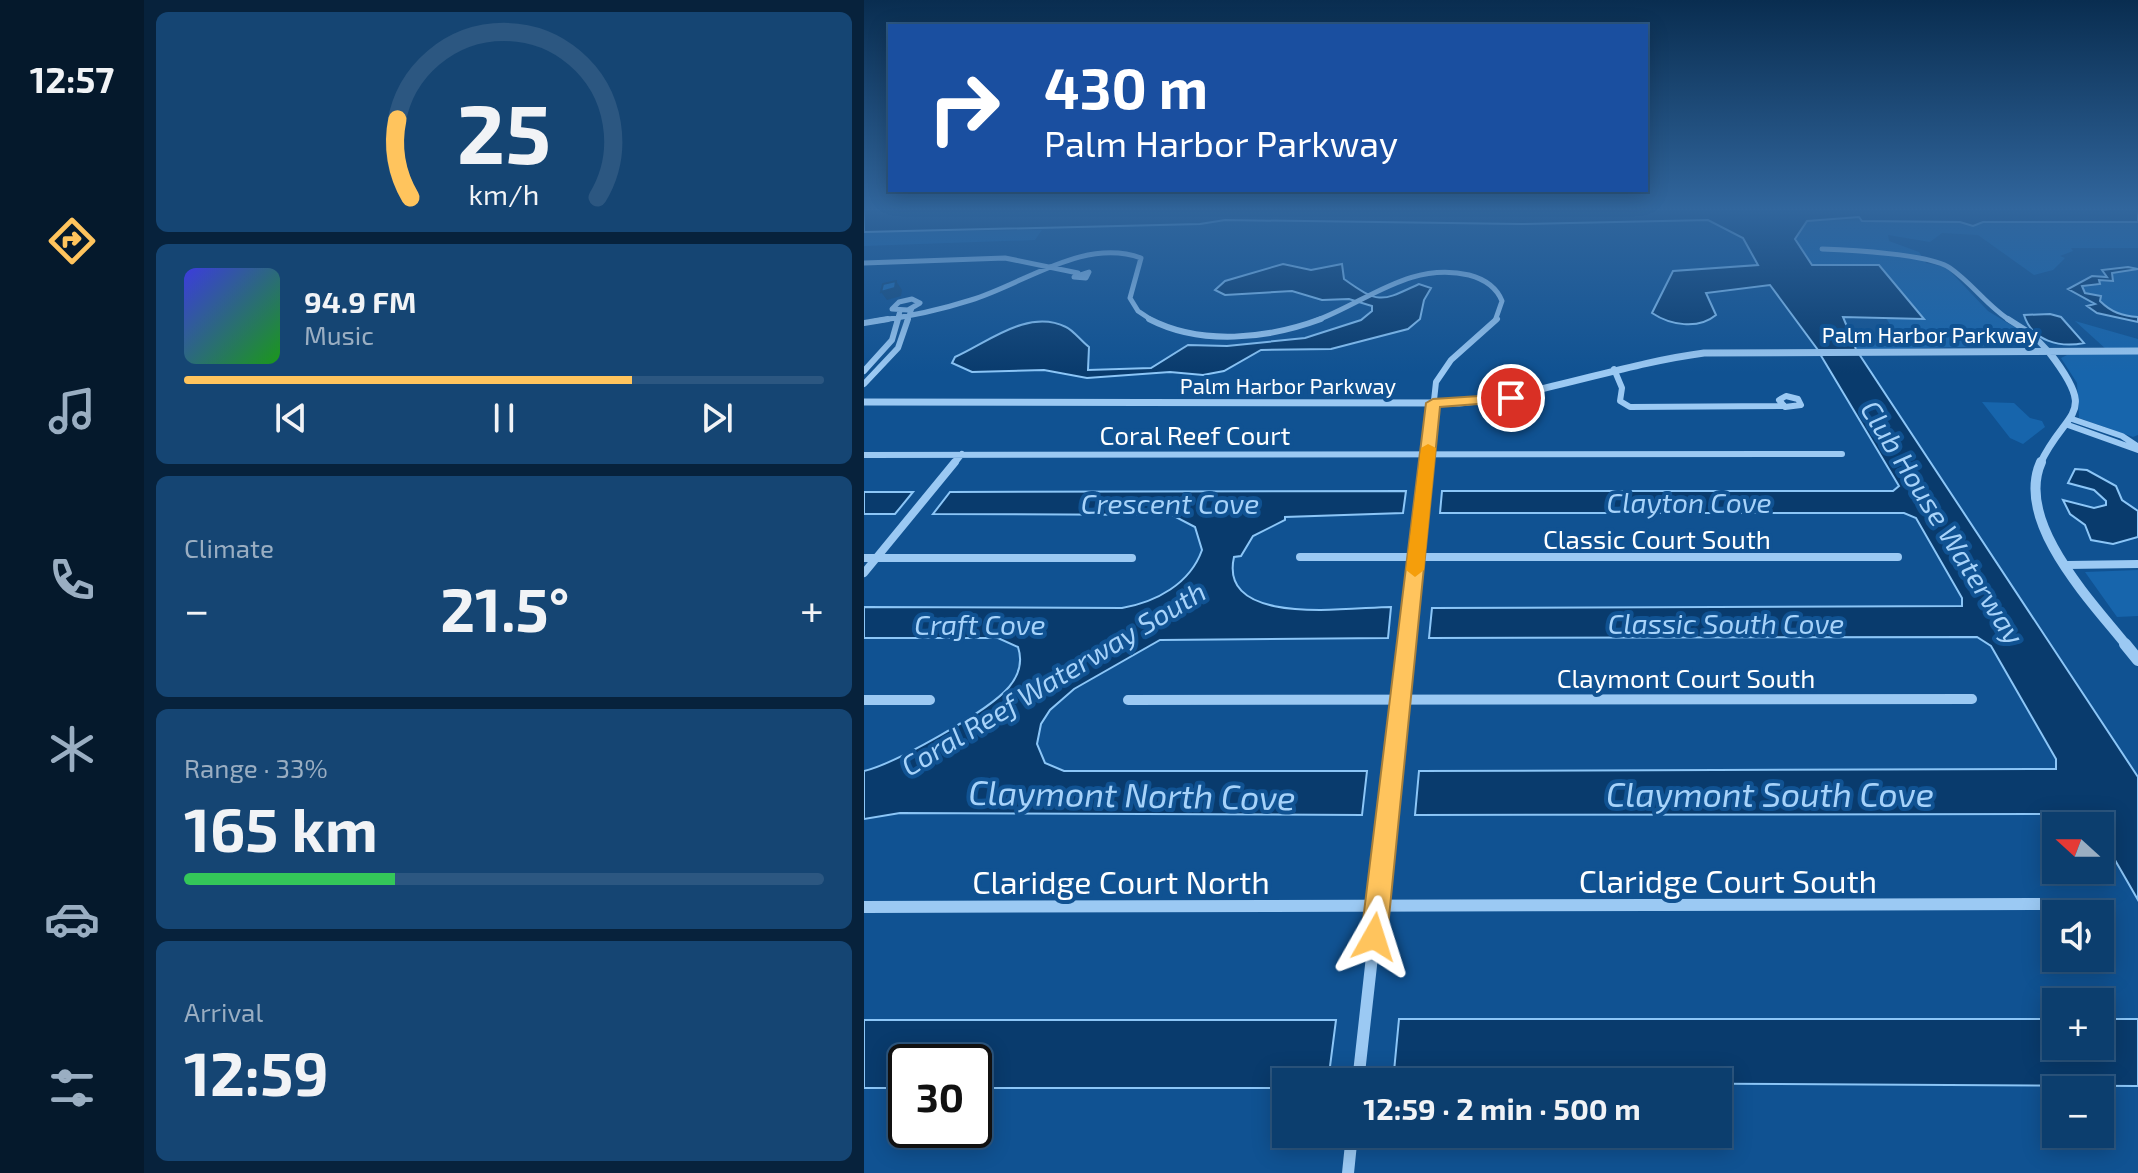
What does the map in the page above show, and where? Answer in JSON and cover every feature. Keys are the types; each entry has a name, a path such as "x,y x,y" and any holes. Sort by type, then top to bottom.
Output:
{"street":[{"path":"1035,264 1078,273"},
{"path":"864,323 994,294 1066,264"},
{"path":"1140,264 1130,291 1133,306 1157,324 1189,332 1235,335 1275,332 1321,320 1408,275 1451,271 1484,281 1501,298 1502,311 1496,322 1444,363 1437,379 1360,1068"},
{"path":"1933,264 1949,267 1991,309 2024,330 2037,346 2049,352 2072,384 2076,404 2070,422 2043,459 2033,489 2044,528 2067,565 2138,660"},
{"path":"864,384 903,341 911,312 920,301 908,300 892,307 899,314"},
{"path":"864,373 886,349 899,314"},
{"name":"Palm Harbor Parkway","path":"864,402 1433,403 1526,395 1614,369 1690,355 2138,351"},
{"path":"1614,369 1622,388 1619,399 1630,407 1784,406"},
{"path":"864,373 874,374"},
{"path":"2070,422 2138,449"},
{"path":"864,573 962,454"},
{"name":"Coral Reef Court","path":"864,455 1842,454"},
{"name":"Classic Court South","path":"1300,557 1898,557"},
{"path":"864,558 1132,558"},
{"path":"2067,565 2138,564"},
{"name":"Claymont Court South","path":"1128,700 1972,699"},
{"path":"864,700 930,700"},
{"name":"Claridge Court South","path":"1377,908 2042,904"},
{"name":"Claridge Court North","path":"864,907 1377,908"},
{"path":"1348,1173 1351,1148"}],"shaded area":[{"path":"1930,264 1946,267 1988,311 2016,328 2029,345 1856,350 1852,339 1879,341 1876,334 1896,334 1886,318 1923,318 1879,265 1812,265"},
{"path":"2018,264 2059,264 2053,270 2034,275"},
{"path":"2138,269 2138,317 2104,306 2081,286 2113,278 2112,273"},
{"path":"2075,321 2138,339 2138,350 2107,350"},
{"path":"2069,354 2138,354 2138,435 2133,437 2079,418 2077,383 2061,358"},
{"path":"1982,402 2014,403 2030,418 2042,421 2045,427 2023,444 2010,438"},
{"path":"2138,570 2138,616 2117,617 2085,572"}],"water":[{"path":"1283,264 1311,270 1342,264 1344,279 1366,293 1381,298 1419,284 1431,288 1424,300 1420,319 1408,329 1331,349 1261,350 1224,371 1203,375 1170,372 1087,378 1044,370 972,372 952,363 955,357 994,336 1023,324 1037,322 1052,322 1066,327 1089,347 1088,370 1151,368 1188,345 1227,346 1305,338 1361,320 1372,311 1372,306 1349,299 1322,300 1292,291 1225,295 1215,290 1225,281"},
{"path":"1758,265 1879,265 1924,319 1843,317 1850,334 1868,335 1870,340 1853,339 1856,350 1818,350 1770,285 1706,293 1716,315 1701,323 1675,323 1652,313 1673,271"},
{"path":"2138,269 2112,273 2113,281 2099,280 2100,284 2082,286 2085,293 2101,296 2100,301 2108,308 2138,317 2138,322 2097,313 2087,306 2095,304 2068,289 2092,276 2107,277 2102,270"},
{"path":"2050,314 2061,317 2084,343 2048,341 2033,331 2024,315"},
{"path":"1820,354 1859,354 2138,777 2138,900 2114,858 2114,812 1415,815 1419,771 2056,769 2056,759 1991,646 1977,637 1429,638 1432,608 1962,606 1962,598 1916,518 1904,513 1440,513 1442,491 1893,491 1899,486"},
{"path":"2075,469 2087,470 2116,486 2122,500 2138,511 2138,537 2113,544 2091,540 2085,525 2070,514 2063,500 2094,508 2106,505 2106,501 2094,490 2068,483"},
{"path":"1406,491 1403,513 1285,517 1285,520 1253,536 1241,556 1234,557 1234,580 1246,595 1266,604 1319,610 1391,607 1388,638 1160,640 1074,689 1050,710 1041,724 1037,744 1045,763 1064,771 1367,771 1362,815 900,813 864,819 864,771 918,748 982,709 1009,687 1018,673 1020,658 1018,647 998,638 864,638 864,607 1122,608 1170,590 1189,573 1202,550 1195,527 1172,515 933,514 950,492"},
{"path":"864,492 913,492 895,514 864,514"},
{"path":"1399,1019 2042,1019 2042,1060 2114,1060 2114,1019 2138,1019 2138,1086 2114,1086 2114,1076 2042,1076 2042,1085 1732,1084 1732,1068 1394,1068"},
{"path":"864,1020 1336,1020 1330,1068 1272,1068 1272,1088 992,1088 992,1044 888,1044 888,1088 864,1088"}],"building":[{"path":"896,281 895,288 881,292 883,284"}],"slow traffic":[{"path":"1415,570 1428,448"}],"route":[{"path":"1374,937 1433,403 1511,398"}],"water label":[{"name":"Clayton Cove","path":"1689,502"},
{"name":"Crescent Cove","path":"1170,503"},
{"name":"Club House Waterway","path":"1943,522"},
{"name":"Classic South Cove","path":"1726,623"},
{"name":"Craft Cove","path":"980,624"},
{"name":"Coral Reef Waterway South","path":"1053,678"},
{"name":"Claymont South Cove","path":"1770,793"},
{"name":"Claymont North Cove","path":"1132,794"}]}
